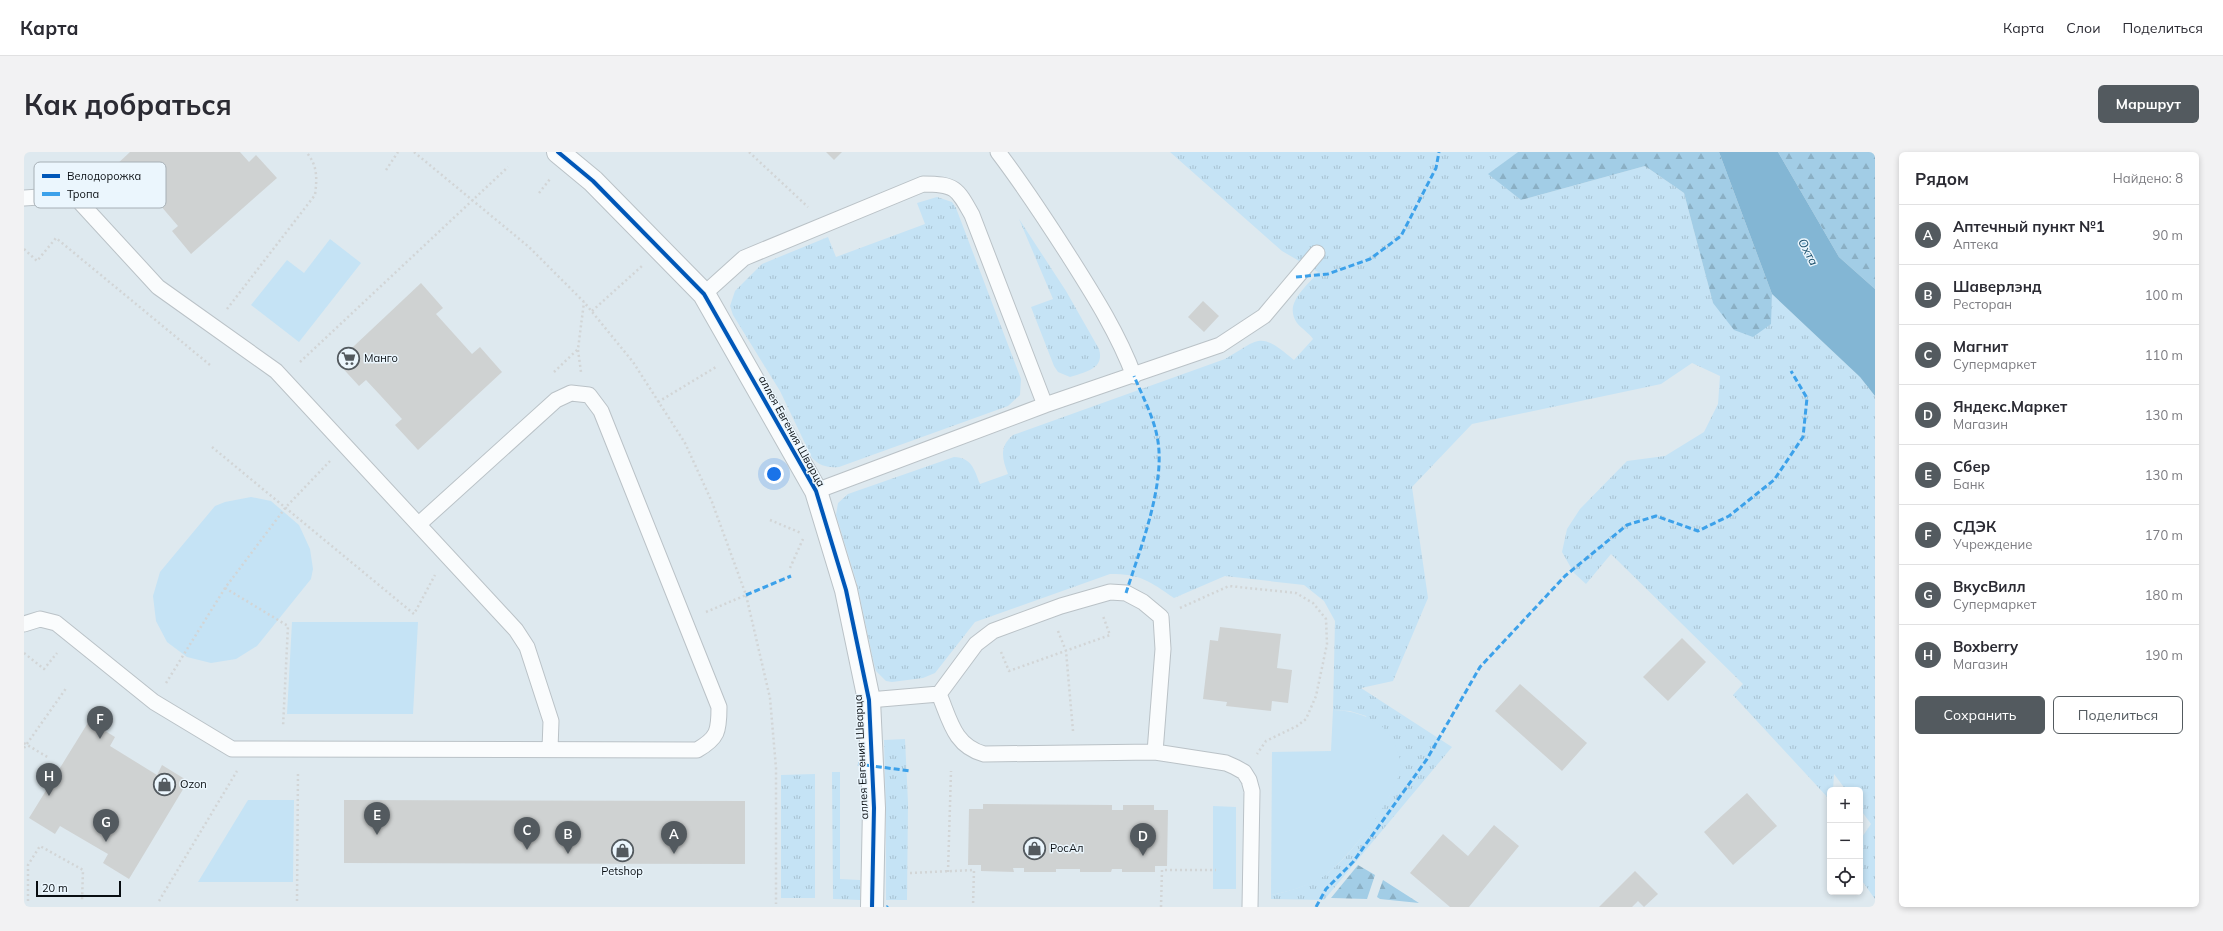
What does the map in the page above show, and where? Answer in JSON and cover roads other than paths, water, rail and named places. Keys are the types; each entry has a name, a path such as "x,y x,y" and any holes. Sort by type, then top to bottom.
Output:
{"street":[{"name":"аллея Евгения Шварца","path":"558,152 593,181 704,294 816,491 846,590 869,700 874,808 872,907"}],"lane":[{"path":"998,152 1049,225 1090,290 1125,352 1134,376"},
{"path":"704,294 744,258 923,184 944,184 959,192 972,215 1046,405"},
{"path":"24,198 34,197"},
{"path":"85,208 158,288 276,371 516,630 527,647 551,721 550,748"},
{"path":"816,491 1046,405 1134,376 1220,345 1264,316 1317,253"},
{"path":"24,624 40,619 56,624 154,702 232,749 550,748 697,750 711,742 719,728 719,707 601,412 589,395 571,393 556,400 419,524"},
{"path":"869,700 939,694 976,644 993,631 1050,610 1096,596 1110,592 1126,593 1143,602 1161,617 1163,649 1155,752"},
{"path":"939,694 960,740 971,750 984,754 1155,752 1226,763 1244,772 1249,780 1252,791 1250,907"}],"water":[{"name":"Охта","path":"1719,152 1778,152 1839,257 1875,289 1875,396 1860,377 1772,294"}],"place":[{"name":"Манго","path":"349,358"},
{"name":"СДЭК","path":"100,739"},
{"name":"Ozon","path":"164,784"},
{"name":"Boxberry","path":"49,796"},
{"name":"Сбер","path":"377,835"},
{"name":"ВкусВилл","path":"106,842"},
{"name":"РосАл","path":"1034,848"},
{"name":"Магнит","path":"527,850"},
{"name":"Petshop","path":"622,851"},
{"name":"Шаверлэнд","path":"568,854"},
{"name":"Аптечный пункт №1","path":"674,854"},
{"name":"Яндекс.Маркет","path":"1143,856"}]}
